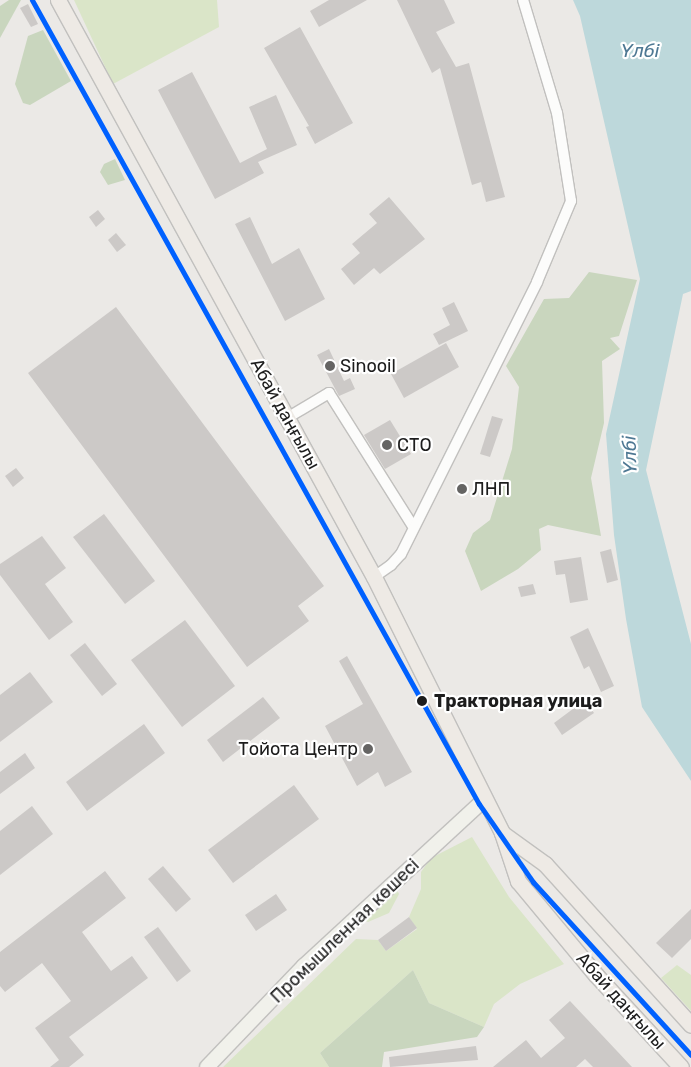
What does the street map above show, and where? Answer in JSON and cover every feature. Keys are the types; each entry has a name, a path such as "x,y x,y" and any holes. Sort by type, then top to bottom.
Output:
{"main road":[{"name":"Абай даңғылы","path":"58,0 374,577 502,833 518,881 681,1067"},
{"name":"Промышленная көшесі","path":"207,1067 304,966 485,799"},
{"name":"Абай даңғылы","path":"502,833 544,864 691,1025"}],"street":[{"path":"374,577 397,559 412,525 537,282 571,201 557,113 523,0"},
{"path":"287,418 329,393 412,525"}],"green space":[{"path":"9,0 21,0 0,38 0,6"},
{"path":"74,0 217,0 219,27 113,84"},
{"path":"43,30 71,81 30,105 23,103 15,84 28,36"},
{"path":"115,159 125,180 108,185 100,172 104,164"},
{"path":"589,272 637,280 619,336 610,338 620,349 602,361 604,423 591,478 601,536 548,525 539,529 541,550 518,569 481,591 465,551 473,533 490,520 512,449 519,387 506,366 544,299 569,298"},
{"path":"472,837 509,897 564,964 520,984 494,1004 484,1027 429,1003 413,970 320,1053 329,1067 223,1067 356,939 378,940 386,951 417,929 409,917 421,889 421,872 431,858"},
{"path":"394,884 399,894 389,913 368,922 358,917"},
{"path":"677,965 691,975 691,1011 661,978"},
{"path":"413,970 429,1003 484,1027 477,1037 384,1052 382,1067 329,1067 320,1053"}],"water":[{"name":"Үлбі","path":"573,0 691,0 691,291 683,294 646,470 691,644 691,781 642,707 626,619 614,535 606,434 640,279 580,16"}],"building":[{"path":"329,0 367,0 319,27 310,11"},
{"path":"397,0 444,0 455,23 436,32 456,67 469,63 505,197 486,202 481,182 472,185 440,68 432,73"},
{"path":"28,4 38,24 31,27 20,8"},
{"path":"300,27 353,123 315,144 306,127 309,126 264,48"},
{"path":"192,72 240,163 267,149 249,107 276,95 297,145 258,162 264,173 215,199 158,90"},
{"path":"389,197 425,239 380,274 374,268 354,285 341,269 360,253 352,244 377,223 369,214"},
{"path":"98,210 105,219 96,227 89,217"},
{"path":"250,217 272,264 299,248 325,299 285,321 235,224"},
{"path":"116,233 126,245 117,252 108,240"},
{"path":"454,302 468,331 439,345 433,334 450,325 442,308"},
{"path":"116,307 324,586 298,606 309,621 247,667 28,373"},
{"path":"446,343 459,367 404,398 391,374"},
{"name":"Sinooil","path":"329,349 344,381 350,378 355,389 339,396 317,355"},
{"path":"492,416 503,419 490,457 480,454"},
{"name":"СТО","path":"390,420 411,454 385,469 364,435"},
{"path":"16,468 24,478 13,487 5,476"},
{"path":"104,514 155,581 125,604 73,537"},
{"path":"42,536 66,568 45,584 73,622 49,640 0,575 0,564"},
{"path":"611,549 618,580 607,583 600,552"},
{"path":"581,557 588,600 570,603 565,574 556,575 554,561"},
{"path":"533,584 536,594 521,597 518,587"},
{"path":"185,620 235,686 182,727 131,660"},
{"path":"588,628 614,686 601,692 589,666 584,669 570,637"},
{"path":"85,643 117,684 102,696 70,655"},
{"name":"Тойота Центр","path":"347,656 412,772 385,787 378,772 357,786 325,726 363,704 339,661"},
{"path":"30,672 53,702 0,742 0,695"},
{"path":"263,697 280,718 223,762 207,740"},
{"path":"585,700 594,713 562,735 554,723"},
{"path":"144,724 165,753 87,811 66,782"},
{"path":"25,753 35,768 0,794 0,772"},
{"path":"294,785 319,819 233,883 208,850"},
{"path":"32,806 53,834 0,875 0,831"},
{"path":"163,866 191,899 176,912 148,879"},
{"path":"105,871 126,898 82,932 111,971 132,956 148,978 69,1037 84,1055 69,1067 50,1067 59,1060 35,1028 71,1001 42,963 5,992 0,986 0,952"},
{"path":"276,894 287,910 256,931 245,915"},
{"path":"691,909 691,939 672,958 656,943"},
{"path":"409,917 417,928 386,951 378,940"},
{"path":"158,927 191,971 177,982 144,937"},
{"path":"570,1001 632,1067 593,1067 585,1059 576,1067 493,1067 526,1040 541,1058 565,1038 549,1020"},
{"path":"476,1046 478,1060 390,1067 389,1057"}],"transit line":[{"path":"32,0 479,804 533,882 691,1055"}],"place":[{"name":"Sinooil","path":"330,366"},
{"name":"СТО","path":"387,445"},
{"name":"ЛНП","path":"462,489"},
{"name":"Тракторная улица","path":"422,701"},
{"name":"Тойота Центр","path":"368,749"}]}
